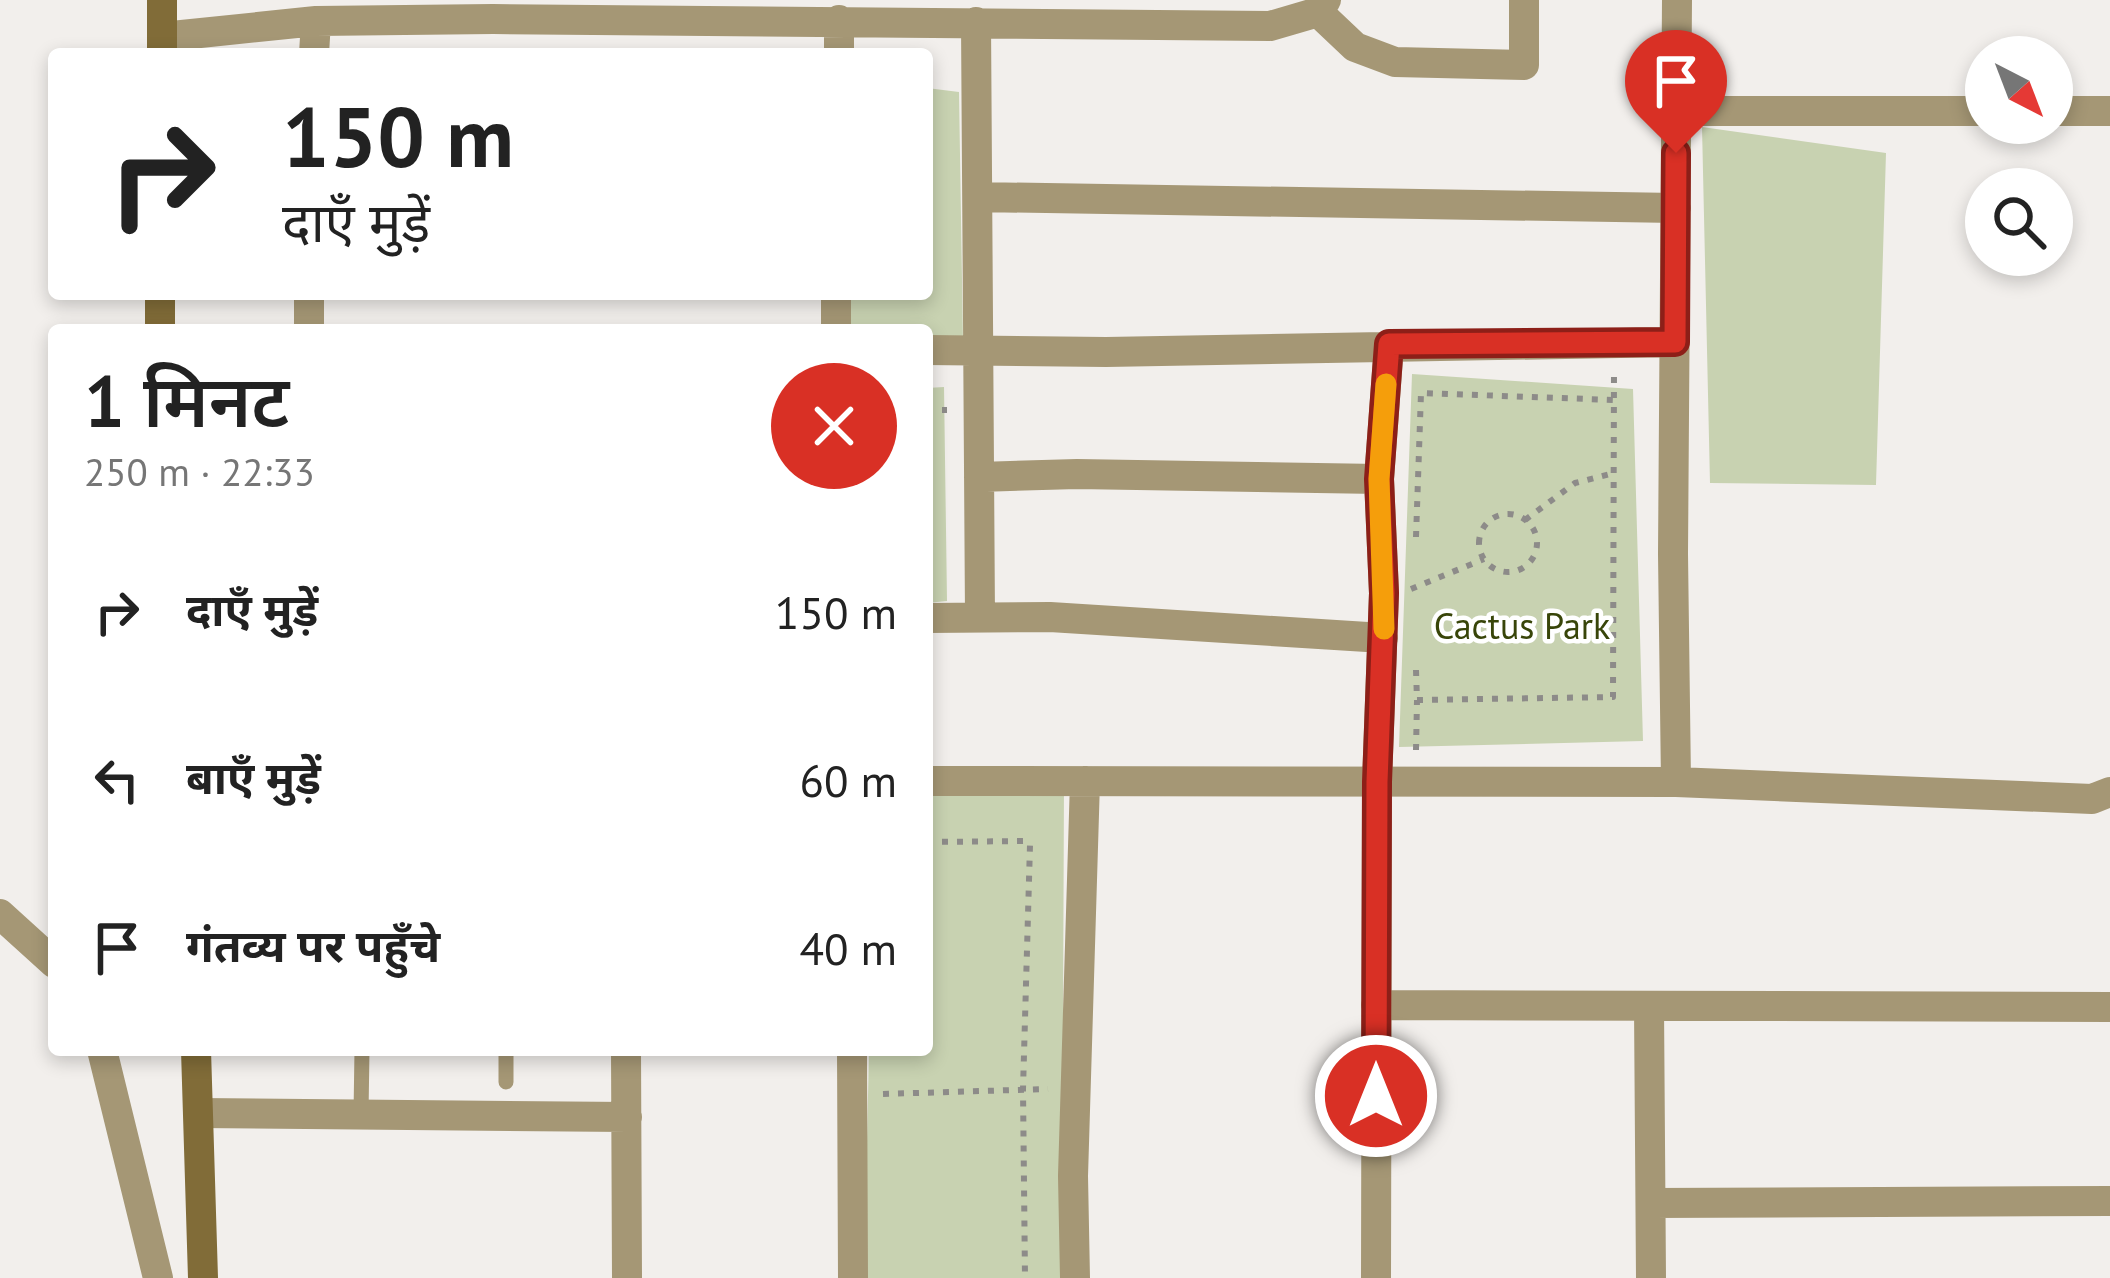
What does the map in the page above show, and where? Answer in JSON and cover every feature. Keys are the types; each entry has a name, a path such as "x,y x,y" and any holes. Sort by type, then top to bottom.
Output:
{"main road":[{"path":"162,0 162,45"},
{"path":"196,1056 203,1278"}],"street":[{"path":"162,45 424,10 823,14 976,22 1059,12 1270,26 1322,6 1355,47 1395,62 1524,65 1523,0"},
{"path":"1676,782 1677,0"},
{"path":"823,14 837,48"},
{"path":"314,48 316,22"},
{"path":"976,22 980,617"},
{"path":"1677,111 1965,111"},
{"path":"2073,111 2110,111"},
{"path":"978,197 1676,208"},
{"path":"933,350 1106,352 1675,342"},
{"path":"1376,1278 1377,782 1384,638 1379,479 1389,344"},
{"path":"979,477 1379,479"},
{"path":"933,618 1050,617 1384,638"},
{"path":"933,781 1676,782 2092,799 2110,792"},
{"path":"1075,1278 1073,1176 1084,782"},
{"path":"0,914 48,958"},
{"path":"1376,1005 2110,1007"},
{"path":"1649,1006 1651,1278"},
{"path":"103,1056 158,1278"},
{"path":"626,1056 627,1278"},
{"path":"852,1056 853,1278"},
{"path":"200,1113 627,1117"},
{"path":"1651,1203 2110,1201"}],"lane":[{"path":"361,1114 362,1056"},
{"path":"506,1056 506,1082"}],"path":[{"path":"1416,545 1421,393 1615,400 1612,697 1417,700"},
{"path":"1525,520 1575,483 1614,472"},
{"path":"1503,515 1525,520 1537,541 1527,566 1499,571 1484,560 1479,541 1487,524 1503,515"},
{"path":"1415,567 1415,589 1484,560"},
{"path":"1416,655 1416,782"},
{"path":"933,842 1025,841 1030,845 1023,1089 1025,1278"},
{"path":"883,1094 1052,1089"}],"green space":[{"path":"933,89 959,92 963,342 933,342 933,324 844,324 845,300 933,300"},
{"path":"1702,127 1886,153 1876,485 1710,483"},
{"name":"Cactus Park","path":"1412,374 1633,389 1643,741 1399,747"},
{"path":"944,387 947,601 933,602 933,388"},
{"path":"933,781 1064,781 1062,1278 864,1278 869,1056 933,1056"}],"slow traffic":[{"path":"1384,629 1379,479 1386,384"}],"route":[{"path":"1376,1096 1377,782 1384,638 1379,479 1389,344 1675,342 1676,153"}]}
